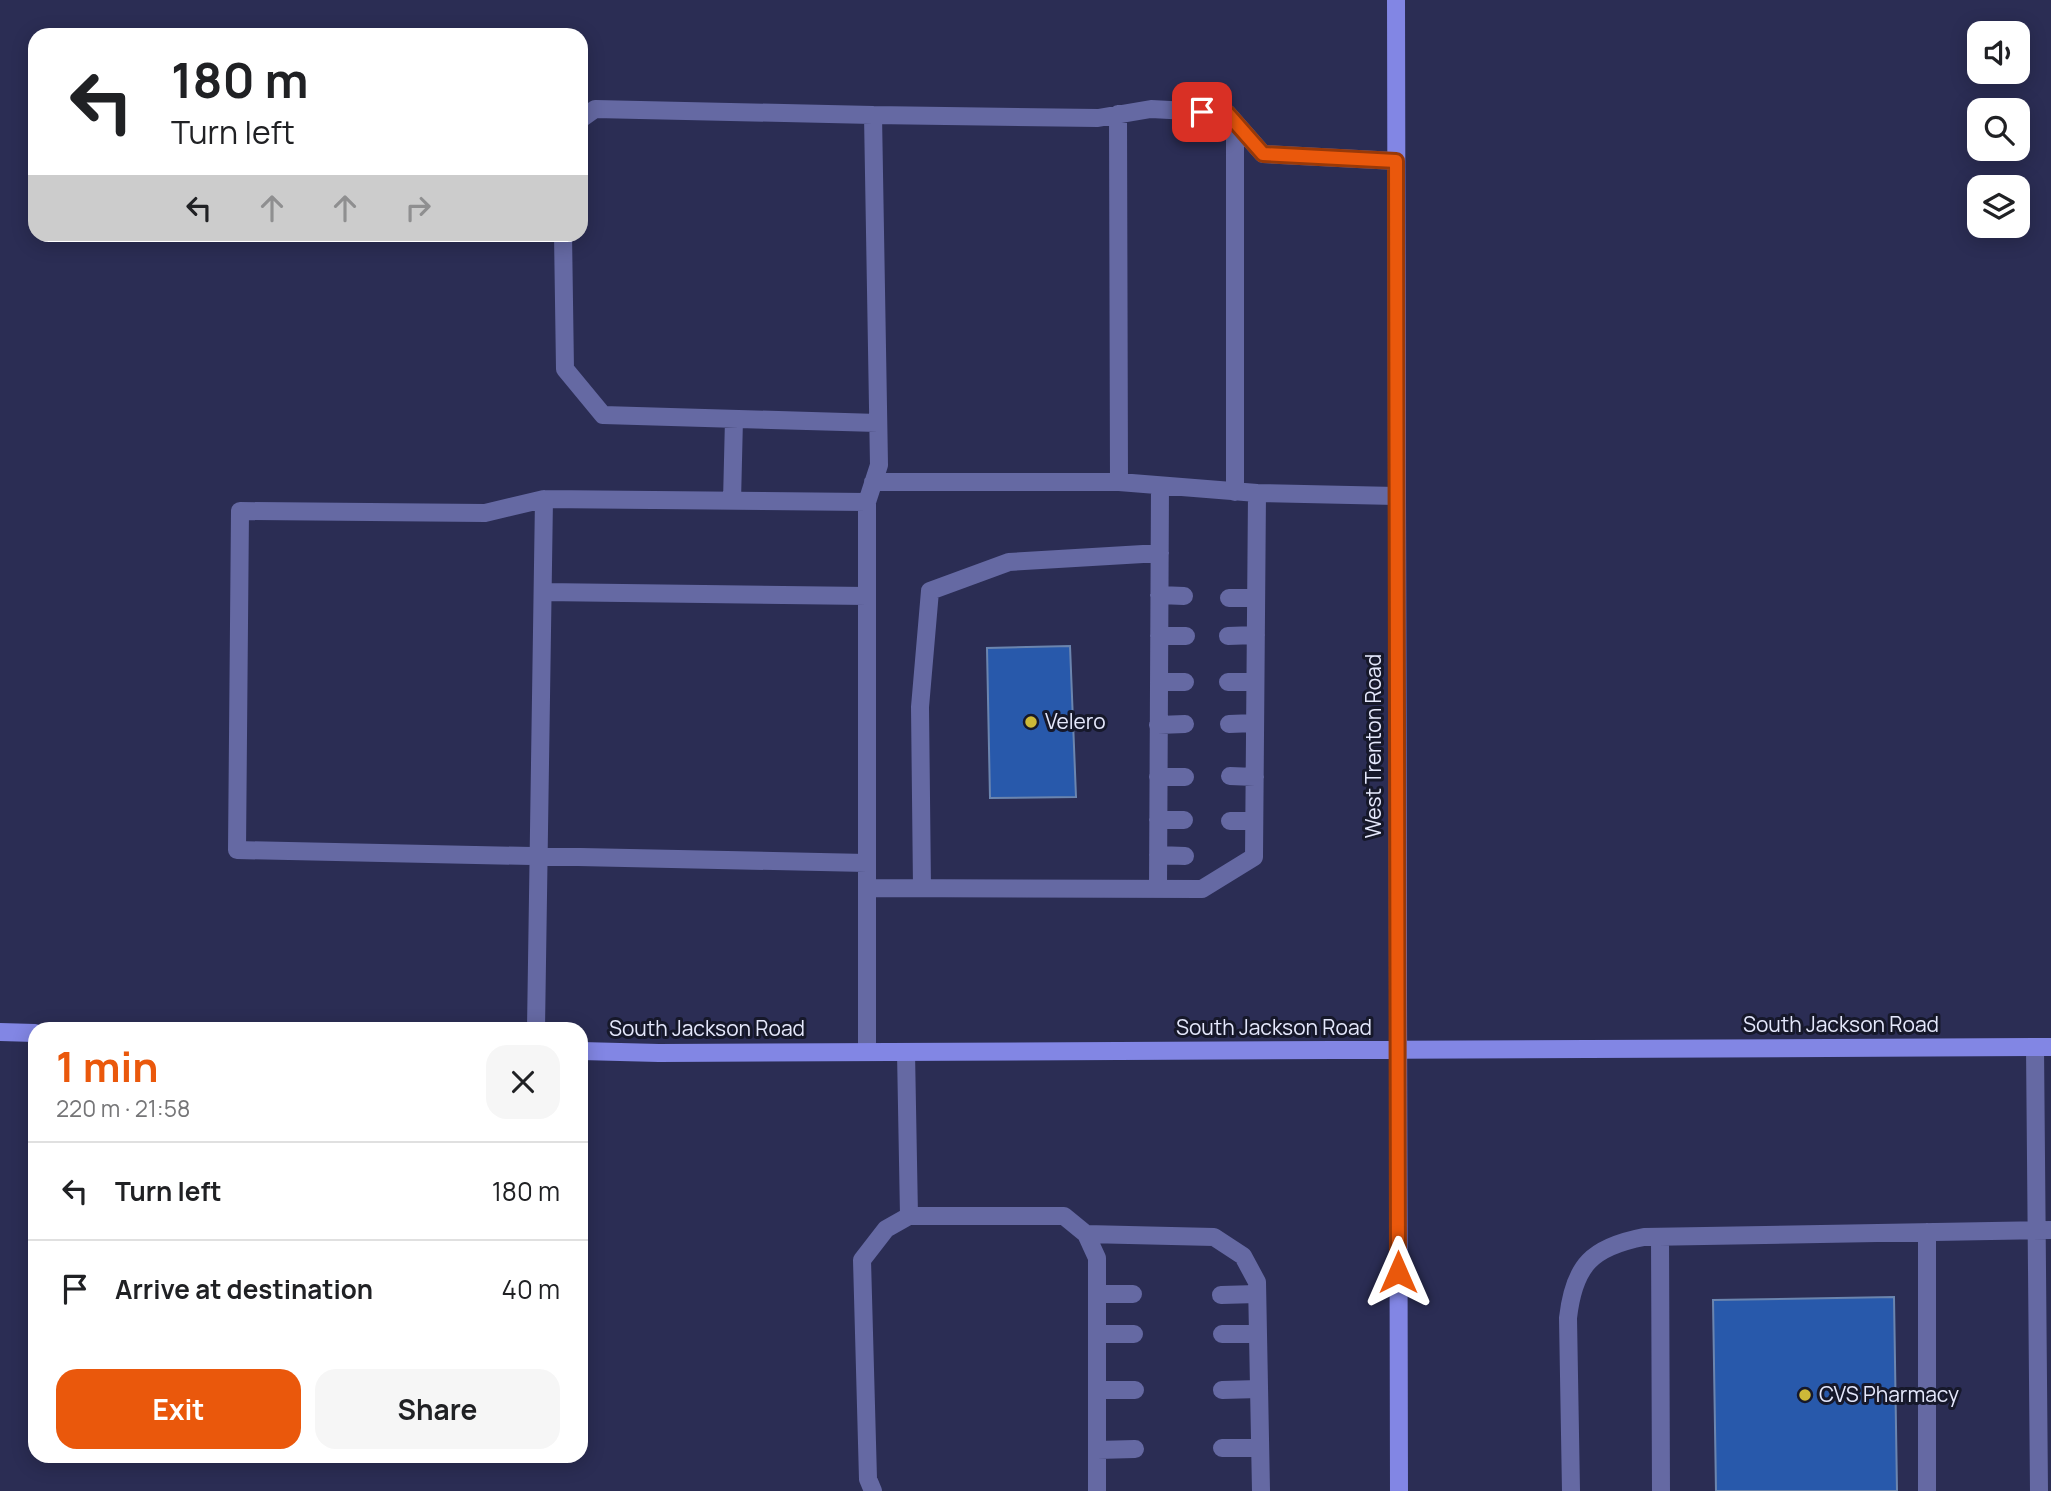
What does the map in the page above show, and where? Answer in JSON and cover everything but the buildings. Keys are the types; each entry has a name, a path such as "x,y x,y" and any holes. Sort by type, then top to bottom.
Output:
{"main road":[{"name":"West Trenton Road","path":"1396,0 1396,1050 1399,1491"},
{"path":"0,1031 28,1033"},
{"name":"South Jackson Road","path":"588,1051 2043,1047"}],"lane":[{"path":"588,114 595,109 1098,118 1150,109 1227,113 1263,154 1396,161"},
{"path":"1118,114 1119,482"},
{"path":"867,1052 866,502 879,465 873,115"},
{"path":"1235,122 1235,492"},
{"path":"563,242 565,369 603,415 878,423"},
{"path":"732,501 734,419"},
{"path":"873,482 1119,482 1235,492 1396,496"},
{"path":"1157,889 1160,486"},
{"path":"1254,857 1257,493"},
{"path":"537,1022 544,499"},
{"path":"866,502 544,499 485,513 240,511 237,850 867,863"},
{"path":"922,888 920,707 930,591 1009,562 1160,553"},
{"path":"543,592 866,596"},
{"path":"1160,596 1184,596"},
{"path":"1229,598 1256,598"},
{"path":"1228,636 1256,635"},
{"path":"1159,636 1185,636"},
{"path":"1159,682 1185,682"},
{"path":"1228,682 1255,682"},
{"path":"1229,724 1255,723"},
{"path":"1158,725 1185,724"},
{"path":"1230,776 1255,776"},
{"path":"1158,777 1185,777"},
{"path":"1158,820 1184,821"},
{"path":"1230,821 1255,821"},
{"path":"1157,855 1185,856"},
{"path":"1230,857 1254,857"},
{"path":"867,888 1202,889 1254,857"},
{"path":"2039,1491 2044,1230 2043,1047"},
{"path":"906,1052 909,1216"},
{"path":"873,1491 868,1479 862,1260 886,1228 909,1216 1064,1216 1086,1234 1097,1258 1097,1491"},
{"path":"1571,1491 1568,1318 1577,1274 1598,1253 1625,1241 1660,1237 2044,1230"},
{"path":"1927,1232 1927,1491"},
{"path":"1086,1234 1214,1237 1243,1256 1257,1282 1261,1491"},
{"path":"1660,1237 1661,1491"},
{"path":"1098,1294 1133,1294"},
{"path":"1221,1294 1257,1294"},
{"path":"1097,1334 1134,1334"},
{"path":"1222,1334 1258,1334"},
{"path":"1222,1390 1259,1389"},
{"path":"1097,1390 1135,1390"},
{"path":"1222,1448 1260,1448"},
{"path":"1097,1450 1135,1449"}],"place":[{"name":"Velero","path":"1031,722"},
{"name":"CVS Pharmacy","path":"1805,1395"}],"route":[{"path":"1202,112 1227,113 1263,154 1396,161 1398,1272"}]}
